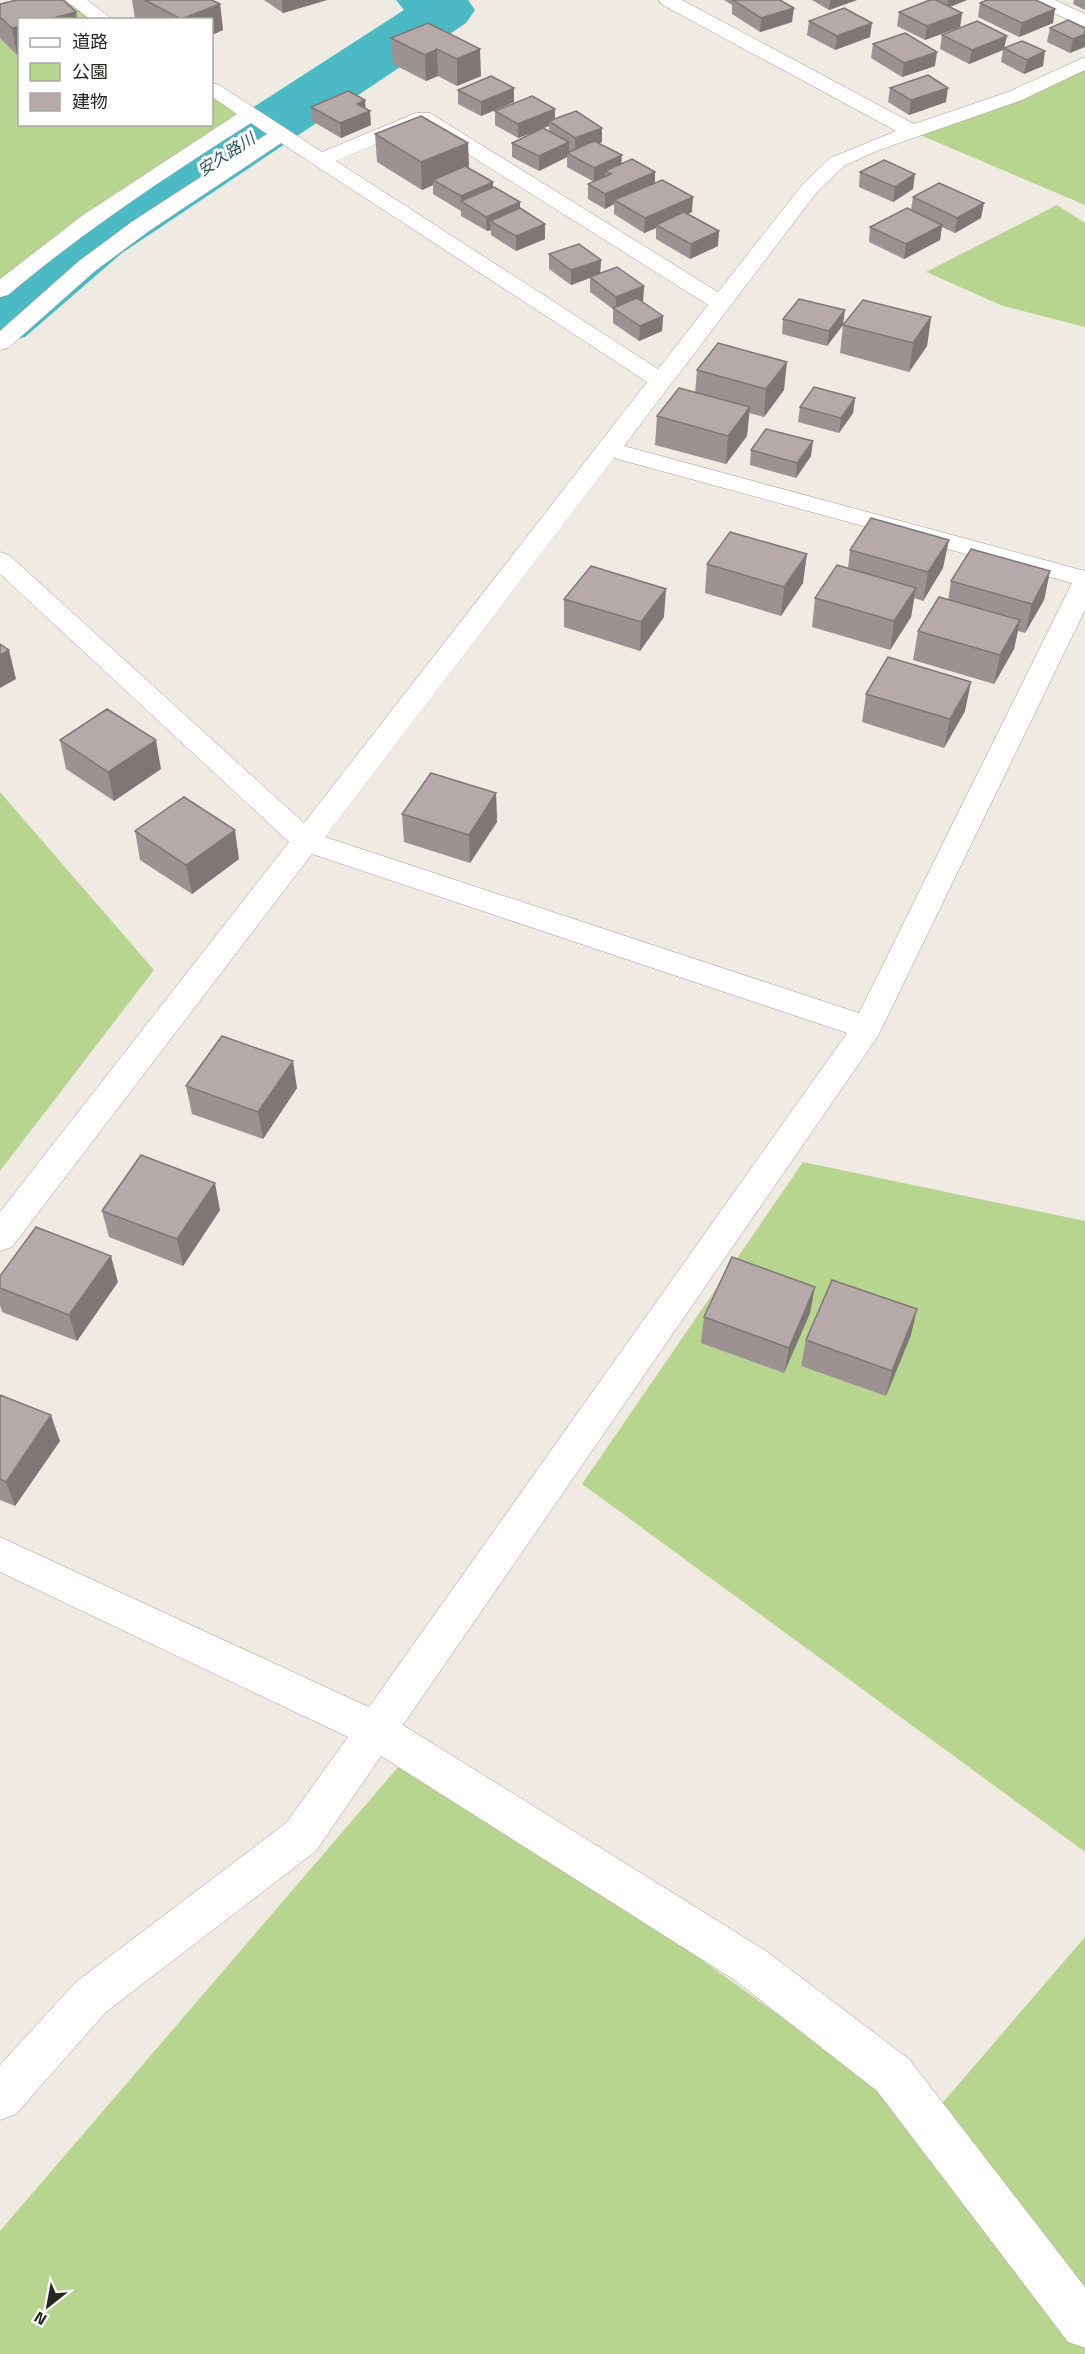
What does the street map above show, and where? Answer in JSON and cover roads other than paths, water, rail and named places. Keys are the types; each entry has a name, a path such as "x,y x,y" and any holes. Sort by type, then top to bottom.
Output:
{"street":[{"path":"74,0 101,18"},
{"path":"668,0 913,132"},
{"path":"1040,0 1085,21"},
{"path":"5,1221 306,841 810,188 837,162 1014,96 1085,63"},
{"path":"213,90 661,381"},
{"path":"0,290 134,188 251,114"},
{"path":"320,160 423,117 721,303"},
{"path":"0,343 87,266 141,226 280,134"},
{"path":"0,2098 91,1997 301,1837 867,1028 1085,581 608,449"},
{"path":"0,560 306,841 867,1028"},
{"path":"0,1554 376,1730 752,1966 894,2075 1085,2325"}],"waterway":[{"name":"安久路川","path":"0,322 98,238 445,10 426,0"}]}
